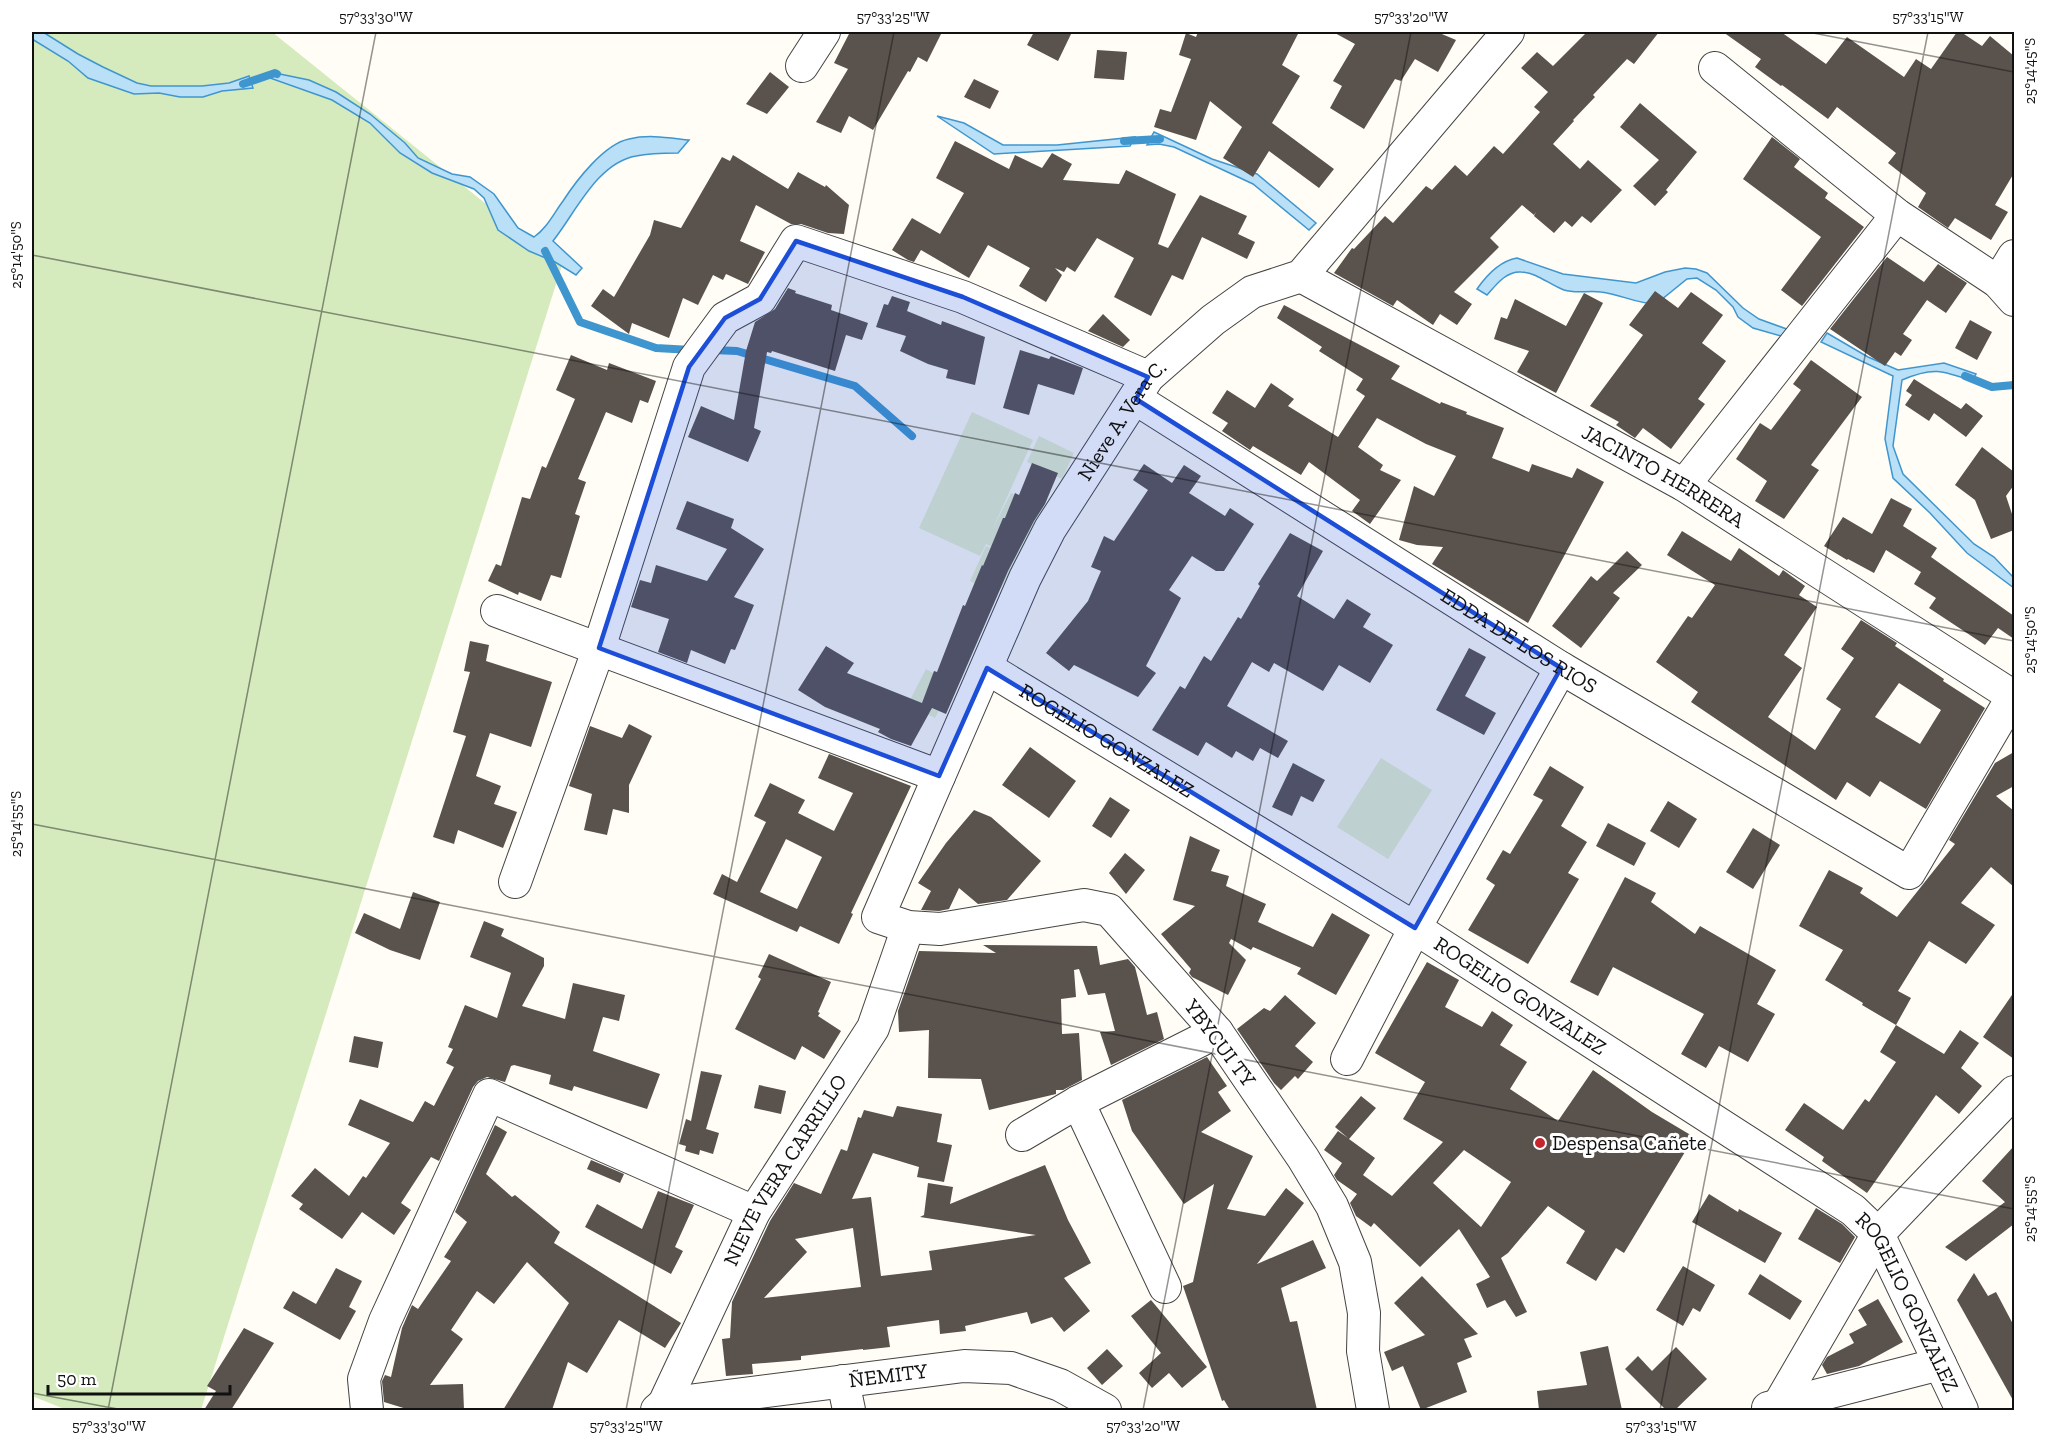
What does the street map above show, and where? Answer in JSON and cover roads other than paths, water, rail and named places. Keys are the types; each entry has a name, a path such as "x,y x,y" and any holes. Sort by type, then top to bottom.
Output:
{"street":[{"path":"801,66 824,32"},
{"path":"1301,276 1497,34"},
{"path":"1715,68 1897,214 2006,291 2014,256"},
{"path":"1684,485 1897,214"},
{"name":"EDDA DE LOS RIOS","path":"599,648 688,367 725,318 760,299 796,241 963,297 1142,388 1561,668 1909,873 2014,697"},
{"name":"Nieve A. Vera C.","path":"878,917 1025,578 1050,529 1142,388 1206,326 1252,292 1301,276"},
{"name":"JACINTO HERRERA","path":"1301,276 1684,485 2014,697"},
{"path":"497,611 939,776"},
{"path":"515,882 599,648"},
{"name":"ROGELIO GONZALEZ","path":"987,668 1415,928 1853,1210 1878,1234 1962,1410"},
{"path":"1347,1059 1415,928 1561,668"},
{"name":"YBYCUI TY","path":"878,917 908,927 940,929 1084,905 1109,910 1217,1032 1303,1158 1335,1215 1354,1262 1364,1313 1363,1351 1373,1410"},
{"name":"NIEVE VERA CARRILLO","path":"661,1407 754,1212 873,1028 908,927"},
{"path":"1022,1135 1078,1102 1217,1032"},
{"path":"1768,1408 1878,1234 2014,1092"},
{"path":"366,1410 364,1379 385,1321 489,1095 754,1212"},
{"path":"1078,1102 1165,1287"},
{"path":"1768,1408 1940,1364"},
{"name":"ÑEMITY","path":"661,1407 846,1396 964,1366 1011,1368 1060,1385 1105,1410"}],"water":[{"path":"32,32 43,32 78,54 137,83 151,86 202,86 229,83 249,76 253,88 222,91 203,97 180,97 159,93 134,94 88,78 68,61 32,39"},
{"path":"270,72 309,80 336,92 370,114 405,143 418,158 452,174 470,177 494,194 518,228 534,237 547,225 583,174 610,148 629,139 644,137 689,140 678,153 646,154 622,160 610,168 588,190 553,241 582,268 576,275 555,262 529,251 498,230 484,198 474,189 432,173 400,153 370,123 332,100 270,78"},
{"path":"937,116 964,123 1003,145 1057,145 1135,137 1130,146 994,154"},
{"path":"1154,132 1212,159 1257,174 1316,223 1309,230 1253,184 1174,147 1159,144 1147,145"},
{"path":"1517,258 1563,274 1636,283 1665,272 1685,268 1696,269 1707,273 1743,308 1759,319 1792,331 1788,338 1753,328 1738,317 1733,307 1716,290 1697,278 1687,279 1656,304 1601,292 1569,291 1532,274 1521,272 1506,276 1487,295 1477,289 1494,270 1505,262"},
{"path":"1827,333 1868,357 1898,370 1944,363 1976,374 1972,381 1945,372 1921,373 1902,380 1893,446 1903,474 1974,544 1994,557 2014,578 2014,588 1967,553 1893,478 1885,439 1893,376 1821,342"}],"waterway":[{"path":"243,84 277,74"},
{"path":"1124,141 1160,139"},
{"path":"545,251 580,322 656,348 691,350"},
{"path":"712,350 737,351 855,386 912,436"},
{"path":"1965,376 1992,387 2014,385"}],"place":[{"name":"Despensa Cañete","path":"1540,1143"}]}
